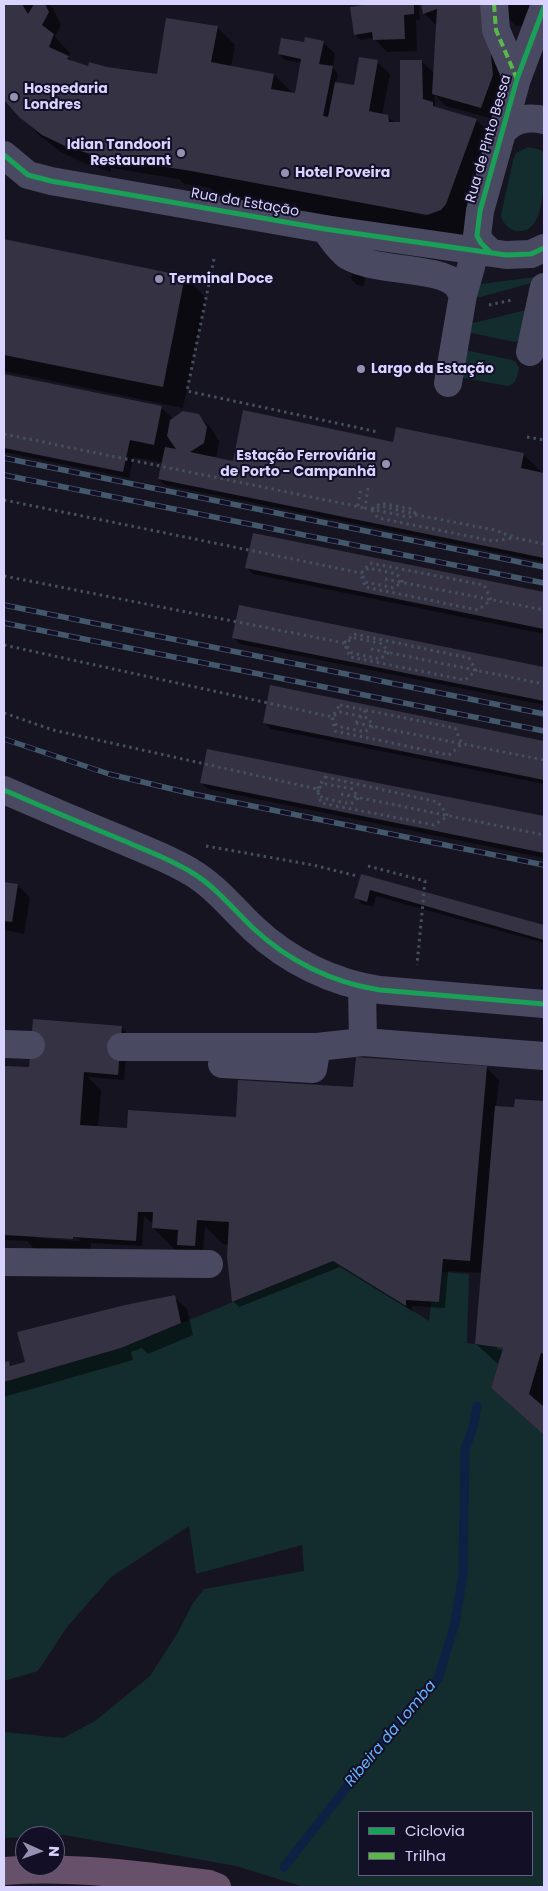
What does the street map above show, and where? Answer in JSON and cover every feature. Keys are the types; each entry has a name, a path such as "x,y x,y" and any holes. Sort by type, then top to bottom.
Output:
{"highway":[{"path":"4,1871 40,1868 128,1874 209,1884 217,1887"}],"street":[{"path":"494,4 496,30 517,79"},
{"name":"Rua de Pinto Bessa","path":"481,246 480,211 517,79 544,7"},
{"name":"Rua de Pinto Bessa","path":"501,134 507,127 521,120 529,118 544,120"},
{"name":"Rua da Estação","path":"4,155 28,175 51,181 326,229 481,246"},
{"path":"326,229 340,250 348,256 393,269 446,278 457,285 472,301"},
{"path":"448,383 472,301 481,246 506,255 523,255 544,248"},
{"path":"530,352 544,287"},
{"path":"4,790 182,866 200,878 255,930 286,954 328,977 362,987 417,994 544,1004"},
{"path":"362,987 362,1042"},
{"path":"129,1047 150,1060 313,1069 317,1047 362,1042 544,1056"},
{"path":"4,1044 31,1045"},
{"path":"4,1262 209,1264"}],"path":[{"path":"214,259 187,391 378,432"},
{"path":"472,301 518,298"},
{"path":"4,434 409,517 417,515"},
{"path":"527,437 544,440"},
{"path":"358,506 361,487"},
{"path":"365,508 368,488"},
{"path":"4,500 362,573 369,568 397,574 402,582"},
{"path":"372,509 381,505 410,511 417,515 494,530 516,538 544,544"},
{"path":"372,509 378,518 493,541 516,538"},
{"path":"362,573 370,563 484,585 491,600"},
{"path":"385,579 397,569"},
{"path":"362,573 366,582 394,588 402,582"},
{"path":"362,573 365,587 478,610 491,600"},
{"path":"4,576 344,643 355,638 383,644 388,653"},
{"path":"385,579 390,592"},
{"path":"385,579 544,610"},
{"path":"344,643 354,634 469,658 476,671"},
{"path":"371,649 381,640"},
{"path":"344,643 352,653 380,658 388,653"},
{"path":"344,643 350,657 465,680 476,671"},
{"path":"4,645 332,717 340,712 368,718 373,726"},
{"path":"371,649 375,662"},
{"path":"371,649 544,684"},
{"path":"340,705 455,728 462,744 449,755 360,737 335,731 332,717 340,705"},
{"path":"356,722 366,710"},
{"path":"4,713 53,730 317,789 325,784 354,789 358,798"},
{"path":"332,717 337,726 365,732 373,726"},
{"path":"356,722 360,737"},
{"path":"356,722 544,760"},
{"path":"317,789 325,777 438,802 448,816"},
{"path":"341,794 353,783"},
{"path":"317,789 322,798 351,804 358,798"},
{"path":"317,789 322,802 346,808 434,825 448,816"},
{"path":"341,794 346,808"},
{"path":"341,794 544,835"},
{"path":"201,846 313,865 357,876"},
{"path":"368,866 425,881 417,966"}],"green space":[{"path":"528,147 541,150 544,153 544,188 539,214 534,224 526,230 516,231 506,225 501,215 513,160 516,153"},
{"path":"535,277 535,282 477,298 476,287 481,284"},
{"path":"530,309 521,340 515,342 471,333 469,324"},
{"path":"470,351 516,362 519,368 515,382 508,386 464,378 458,374 463,352"},
{"path":"333,1261 429,1321 431,1302 439,1302 442,1272 469,1274 467,1343 503,1348 491,1388 544,1435 544,1887 304,1887 236,1866 65,1835 65,1826 15,1826 15,1837 4,1838 4,1732 63,1738 95,1721 150,1676 177,1634 193,1603 204,1589 304,1571 302,1545 196,1574 189,1526 111,1577 67,1627 38,1671 4,1681 4,1382 121,1348"}],"building":[{"path":"4,4 22,4 28,14 34,4 45,4 49,12 42,25 54,34 49,47 69,56 67,59 88,66 89,62 107,67 157,74 166,18 218,26 211,62 274,74 271,89 295,93 301,59 278,54 281,38 304,42 305,37 324,41 319,64 333,66 323,116 328,117 335,82 354,85 359,57 378,60 369,111 388,115 389,122 400,122 400,60 422,60 423,99 433,102 433,106 477,119 446,204 441,210 427,215 191,171 93,155 65,146 42,135 19,117 4,100"},
{"path":"368,4 414,4 414,14 404,15 405,39 373,40 372,32 354,35 350,7"},
{"path":"421,4 486,4 493,75 481,108 432,94 437,9 423,14"},
{"path":"4,239 185,276 163,387 4,355"},
{"path":"4,374 162,406 154,445 130,440 123,472 4,448"},
{"path":"243,410 393,442 396,427 524,453 521,468 544,473 544,558 158,479 165,447 176,449 167,436 170,420 183,411 199,414 207,427 204,443 190,452 233,461"},
{"path":"253,533 544,592 544,629 245,568"},
{"path":"239,605 544,667 544,701 232,638"},
{"path":"270,685 544,741 544,780 263,723"},
{"path":"207,749 544,816 544,853 200,783"},
{"path":"361,874 544,925 544,940 370,890 367,902 354,898"},
{"path":"4,882 18,884 12,922 4,921"},
{"path":"33,1019 122,1026 118,1075 84,1072 80,1125 127,1128 128,1110 236,1117 238,1080 353,1087 356,1057 487,1066 470,1261 443,1259 439,1302 406,1300 406,1306 333,1261 232,1302 227,1257 229,1222 197,1220 195,1246 177,1245 178,1230 152,1228 153,1212 138,1212 136,1241 4,1235 4,1066 29,1067"},
{"path":"515,1099 544,1101 544,1354 541,1353 529,1394 544,1407 544,1435 491,1388 503,1348 475,1344 495,1106 514,1107"},
{"path":"175,1295 181,1323 121,1348 4,1382 4,1362 9,1361 10,1366 25,1362 17,1332 125,1305"}],"waterway":[{"name":"Ribeira da Lomba","path":"284,1867 397,1723 438,1679 455,1623 463,1575 465,1449 473,1428 477,1406"}],"railway":[{"path":"4,458 544,567"},
{"path":"4,475 544,583"},
{"path":"4,605 544,714"},
{"path":"4,623 544,731"},
{"path":"4,739 109,774 193,794 544,865"}],"marked path":[{"path":"494,4 496,30 517,79"}],"cycle path":[{"path":"490,252 477,236 480,211 517,79 544,7"},
{"path":"4,155 28,175 51,181 325,229 506,255 531,254 544,248"},
{"path":"4,790 183,867 208,884 253,928 281,951 328,976 362,987 380,990 544,1004"}],"place":[{"name":"Hospedaria Londres","path":"14,97"},
{"name":"Idian Tandoori Restaurant","path":"181,153"},
{"name":"Hotel Poveira","path":"285,173"},
{"name":"Terminal Doce","path":"159,279"},
{"name":"Largo da Estação","path":"361,369"},
{"name":"Estação Ferroviária de Porto - Campanhã","path":"386,464"}]}
